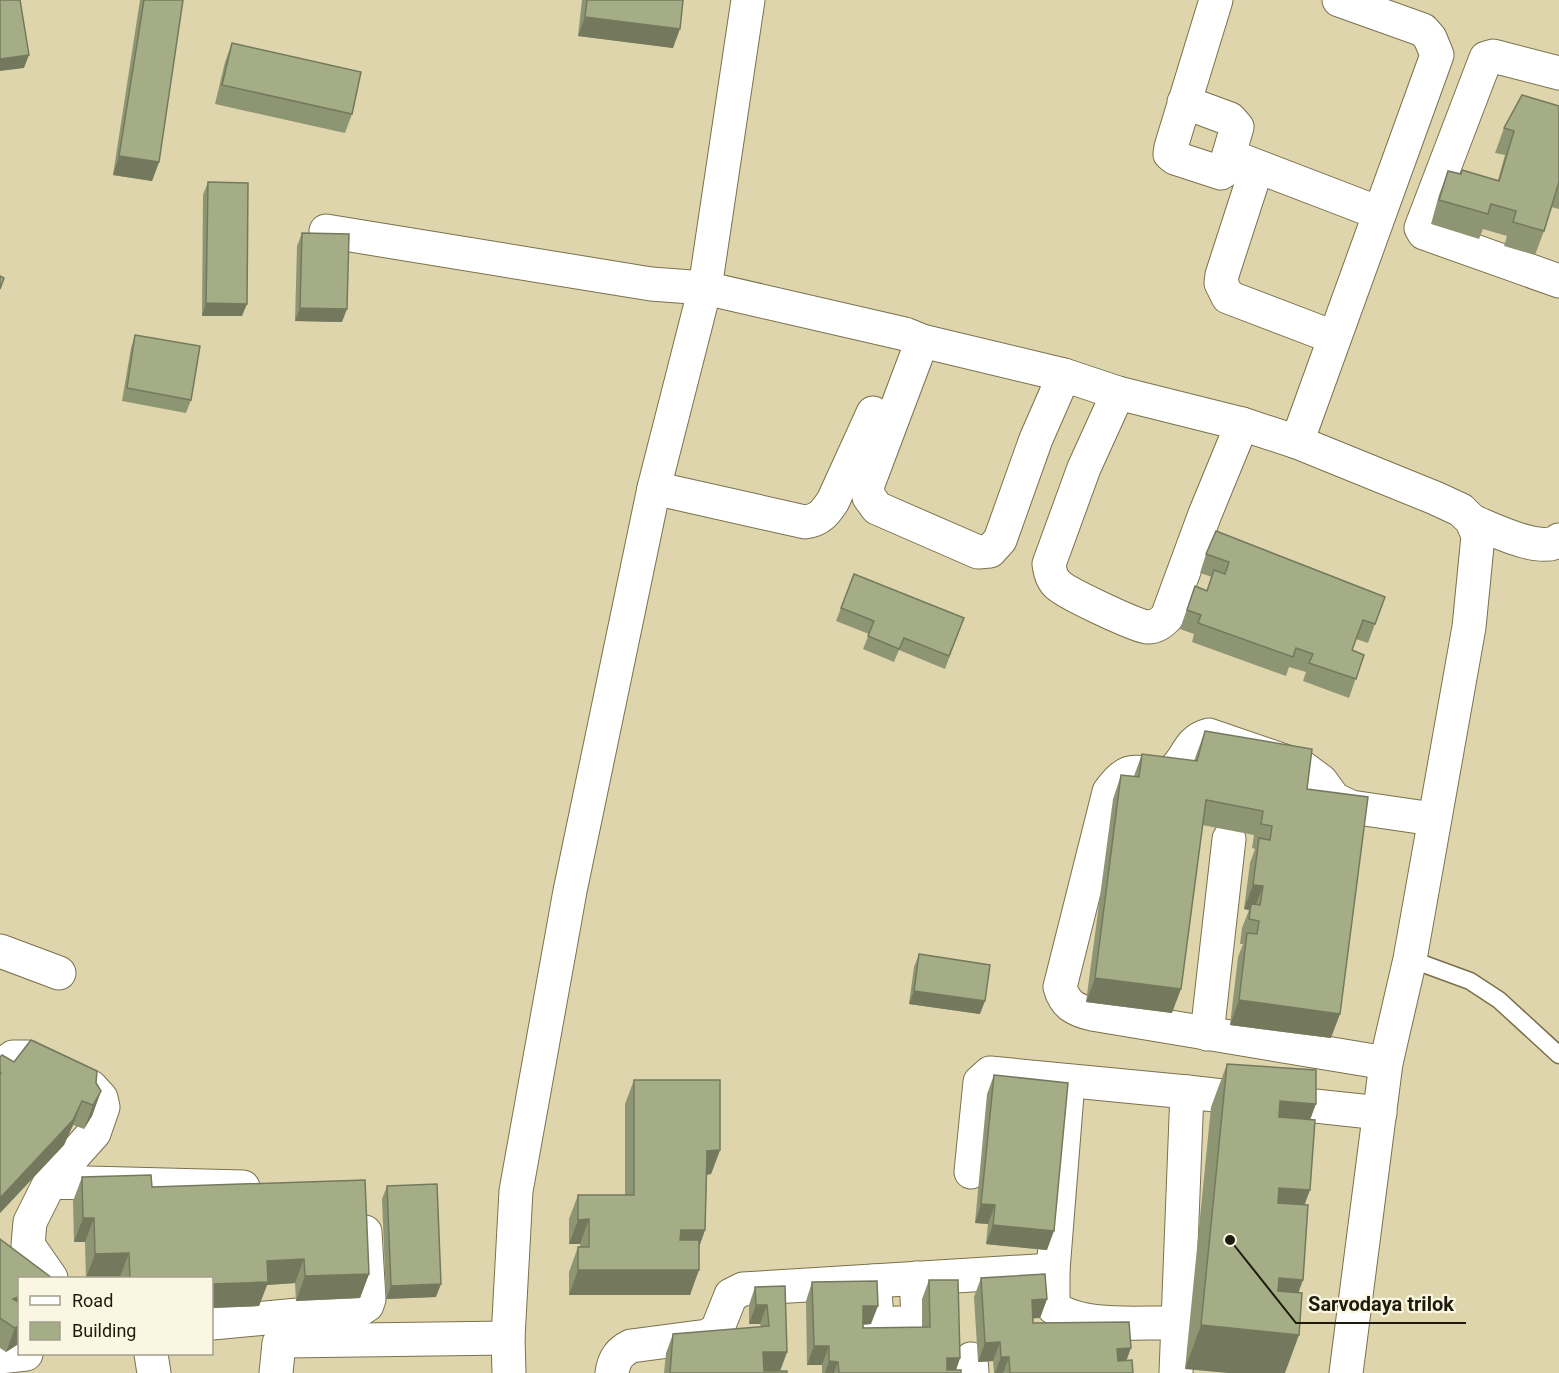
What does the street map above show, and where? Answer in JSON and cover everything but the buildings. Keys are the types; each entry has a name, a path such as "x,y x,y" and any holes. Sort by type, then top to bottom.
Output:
{"street":[{"path":"509,1373 508,1338 516,1191 570,891 654,488 705,288 748,0"},
{"path":"1215,0 1170,154 1175,158 1221,173 1243,162 1379,213"},
{"path":"1297,442 1437,55 1430,38 1423,30 1339,0"},
{"path":"1559,73 1493,56 1486,58 1421,228 1424,233 1559,281"},
{"path":"1184,102 1230,119 1237,129 1243,162 1222,275 1224,291 1228,297 1333,338"},
{"path":"326,231 651,284 705,288 914,337 1064,375 1118,393 1242,424 1297,442 1444,502 1461,510 1472,521 1527,543 1553,544 1559,540"},
{"path":"914,337 867,487 869,497 877,508 978,552 990,551 1000,540 1036,439 1064,375"},
{"path":"654,488 806,522 814,521 825,514 833,501 885,386 914,337"},
{"path":"1118,393 1084,468 1048,564 1050,574 1058,585 1099,607 1147,627 1159,625 1167,617 1205,514 1242,424"},
{"path":"1346,1373 1386,1064 1410,959 1433,819 1469,627 1478,536 1472,521"},
{"path":"1386,1064 1079,1011 1070,1006 1060,987 1109,792 1119,778 1129,772 1168,773 1177,768 1198,738 1209,735 1302,767 1321,781 1334,799 1351,807 1433,819"},
{"path":"1207,1034 1229,839"},
{"path":"0,951 59,973"},
{"path":"0,1067 13,1057 28,1057 91,1087 101,1098 103,1107 94,1133 50,1182 30,1222 28,1245 50,1277"},
{"path":"971,1172 981,1078 990,1072 1380,1113"},
{"path":"1068,1082 1053,1270 1053,1307 1065,1315 1080,1320 1176,1323"},
{"path":"1176,1373 1176,1323 1187,1092"},
{"path":"50,1182 276,1188"},
{"path":"213,1323 354,1311 367,1305 362,1199"},
{"path":"612,1373 613,1363 621,1351 631,1346 706,1336 717,1330 731,1295 743,1289 1053,1270"},
{"path":"874,1281 877,1317 884,1324 914,1322 918,1318 916,1278"},
{"path":"276,1373 277,1349 279,1343 285,1341 508,1338"},
{"path":"0,1357 18,1354"},
{"path":"151,1355 154,1373"}],"lane":[{"path":"1410,959 1470,981 1499,1000 1559,1055"}],"place":[{"name":"Sarvodaya trilok","path":"1230,1240"}]}
